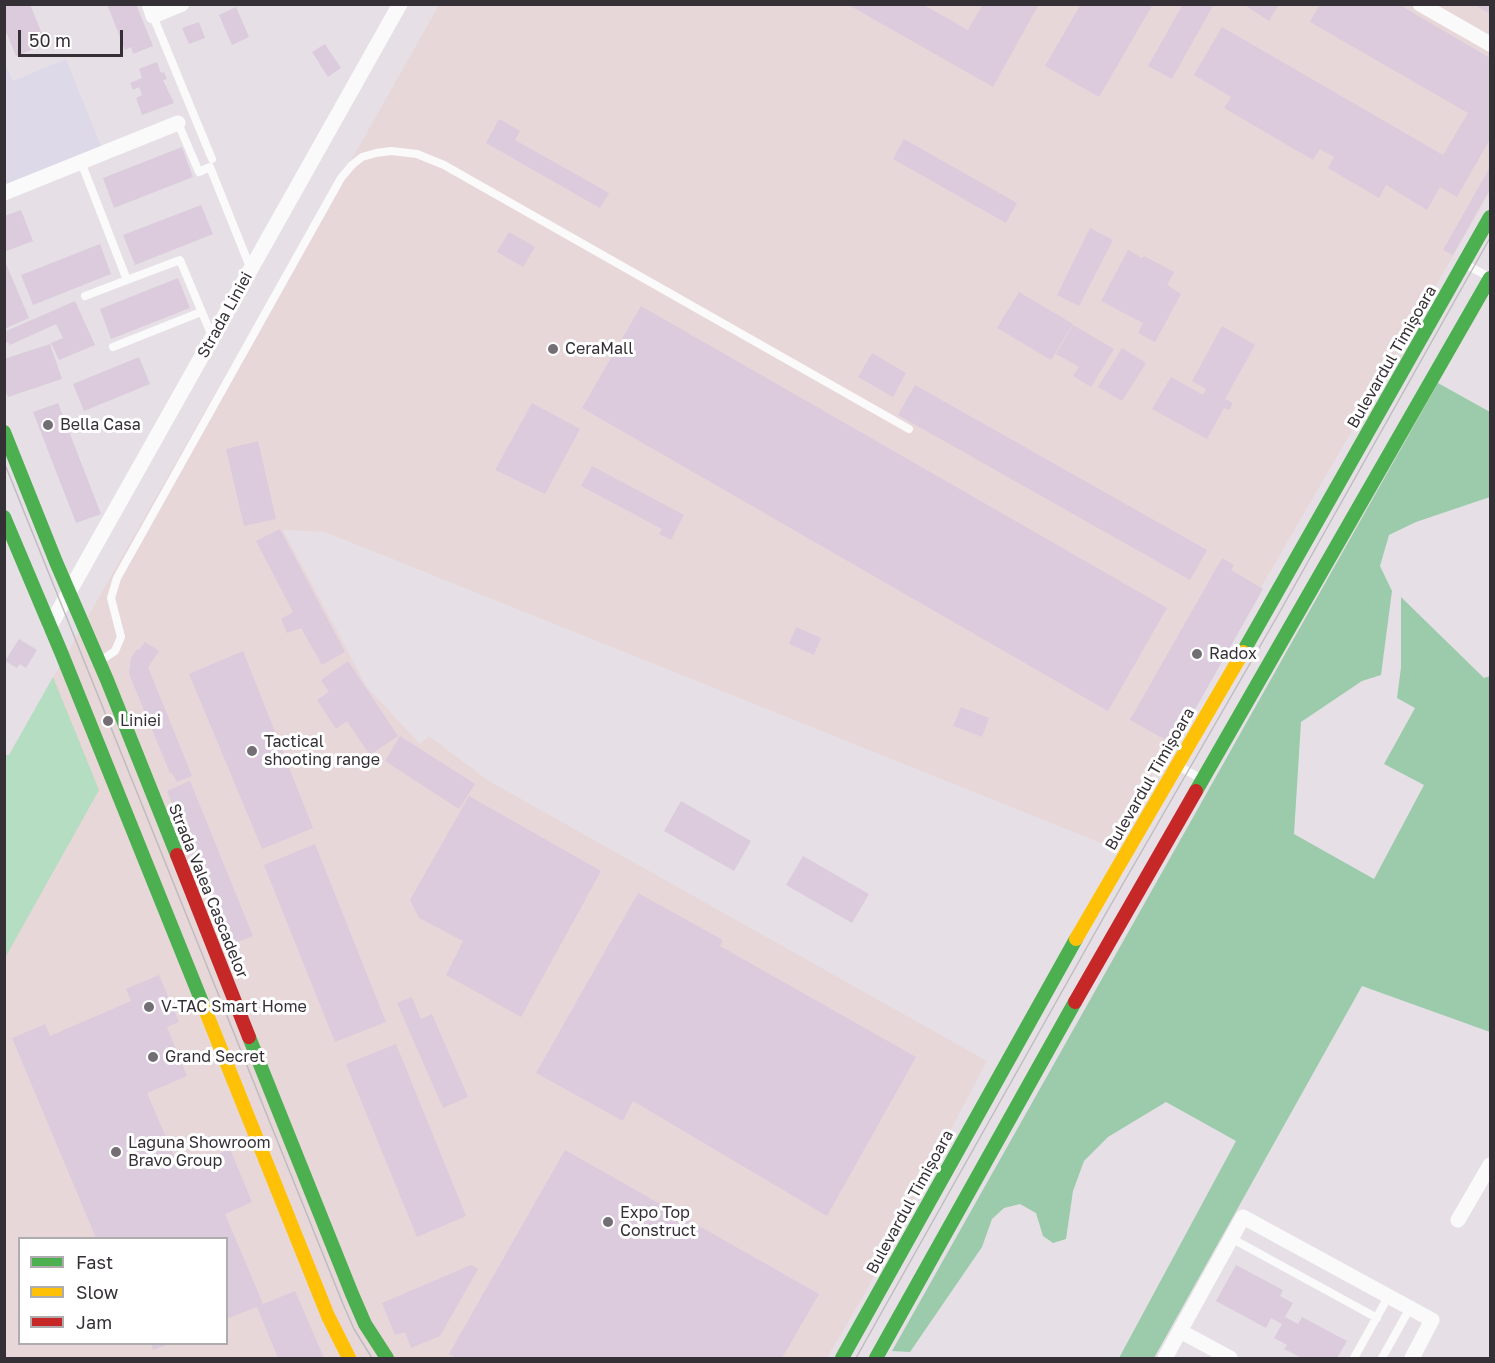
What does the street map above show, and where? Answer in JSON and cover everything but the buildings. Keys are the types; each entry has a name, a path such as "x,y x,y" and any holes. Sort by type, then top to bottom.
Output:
{"main road":[{"name":"Bulevardul Timișoara","path":"842,1359 1082,928 1251,638 1491,217"},
{"path":"876,1359 1016,1105 1490,278"},
{"name":"Strada Valea Cascadelor","path":"4,432 99,661 209,981 271,1133 365,1324 387,1359"},
{"name":"Strada Valea Cascadelor","path":"4,517 50,626 209,981 271,1133 332,1325 349,1359"},
{"path":"1251,638 1277,652"}],"street":[{"path":"151,10 182,4"},
{"name":"Strada Liniei","path":"50,626 400,4"},
{"path":"1420,4 1491,44"},
{"path":"4,193 178,123"},
{"path":"1458,1220 1491,1165"},
{"path":"1165,1359 1243,1217 1432,1320 1412,1359"},
{"path":"1180,1331 1230,1359"}],"lane":[{"path":"151,10 212,159"},
{"path":"178,123 199,172 210,167 251,268"},
{"path":"99,661 115,651 121,637 111,598 117,578 342,178 362,157 391,151 417,154 444,165 909,429"},
{"path":"81,162 127,280"},
{"path":"85,296 180,260 212,337"},
{"path":"1464,264 1490,278"},
{"path":"113,347 201,312"},
{"path":"1177,766 1203,780"},
{"path":"1232,1238 1377,1318"},
{"path":"1354,1359 1388,1296"},
{"path":"1382,1359 1410,1308"}],"shaded area":[{"path":"439,5 1490,5 1490,192 1111,847 325,532 283,530 367,687 420,744 429,736 489,781 987,1061 865,1293 827,1358 5,1358 4,755 9,755"},
{"path":"66,59 102,148 5,187 4,61 13,81"}],"green space":[{"path":"1438,383 1490,412 1490,497 1416,522 1389,535 1380,566 1392,591 1381,675 1362,681 1301,722 1294,834 1374,879 1424,785 1384,764 1415,708 1397,698 1401,667 1401,597 1484,678 1490,676 1490,1032 1362,986 1154,1358 1119,1358 1236,1141 1166,1102 1108,1137 1084,1161 1073,1191 1066,1239 1053,1243 1043,1236 1036,1213 1020,1204 1004,1208 992,1219 982,1247 910,1352 892,1351"},
{"path":"53,677 99,790 5,958 5,755 9,755"}],"tram line":[{"path":"856,1358 1490,238"},
{"path":"4,462 343,1304 354,1329 372,1358"}],"traffic: fast":[{"path":"1243,652 1490,217"},
{"path":"1196,791 1490,278"},
{"path":"4,432 177,855"},
{"path":"4,517 204,1007"},
{"path":"842,1358 1076,939"},
{"path":"876,1358 1075,1002"},
{"path":"249,1037 352,1294 365,1324 387,1358"}],"traffic: slow":[{"path":"1076,939 1243,652"},
{"path":"204,1007 328,1316 349,1358"}],"traffic: jam":[{"path":"1075,1002 1196,791"},
{"path":"177,855 249,1037"}],"place":[{"name":"CeraMall","path":"553,349"},
{"name":"Bella Casa","path":"48,425"},
{"name":"Radox","path":"1197,654"},
{"name":"Liniei","path":"108,721"},
{"name":"Tactical shooting range","path":"252,751"},
{"name":"V-TAC Smart Home","path":"149,1007"},
{"name":"Grand Secret","path":"153,1057"},
{"name":"Laguna Showroom Bravo Group","path":"116,1152"},
{"name":"Expo Top Construct","path":"608,1222"}]}
